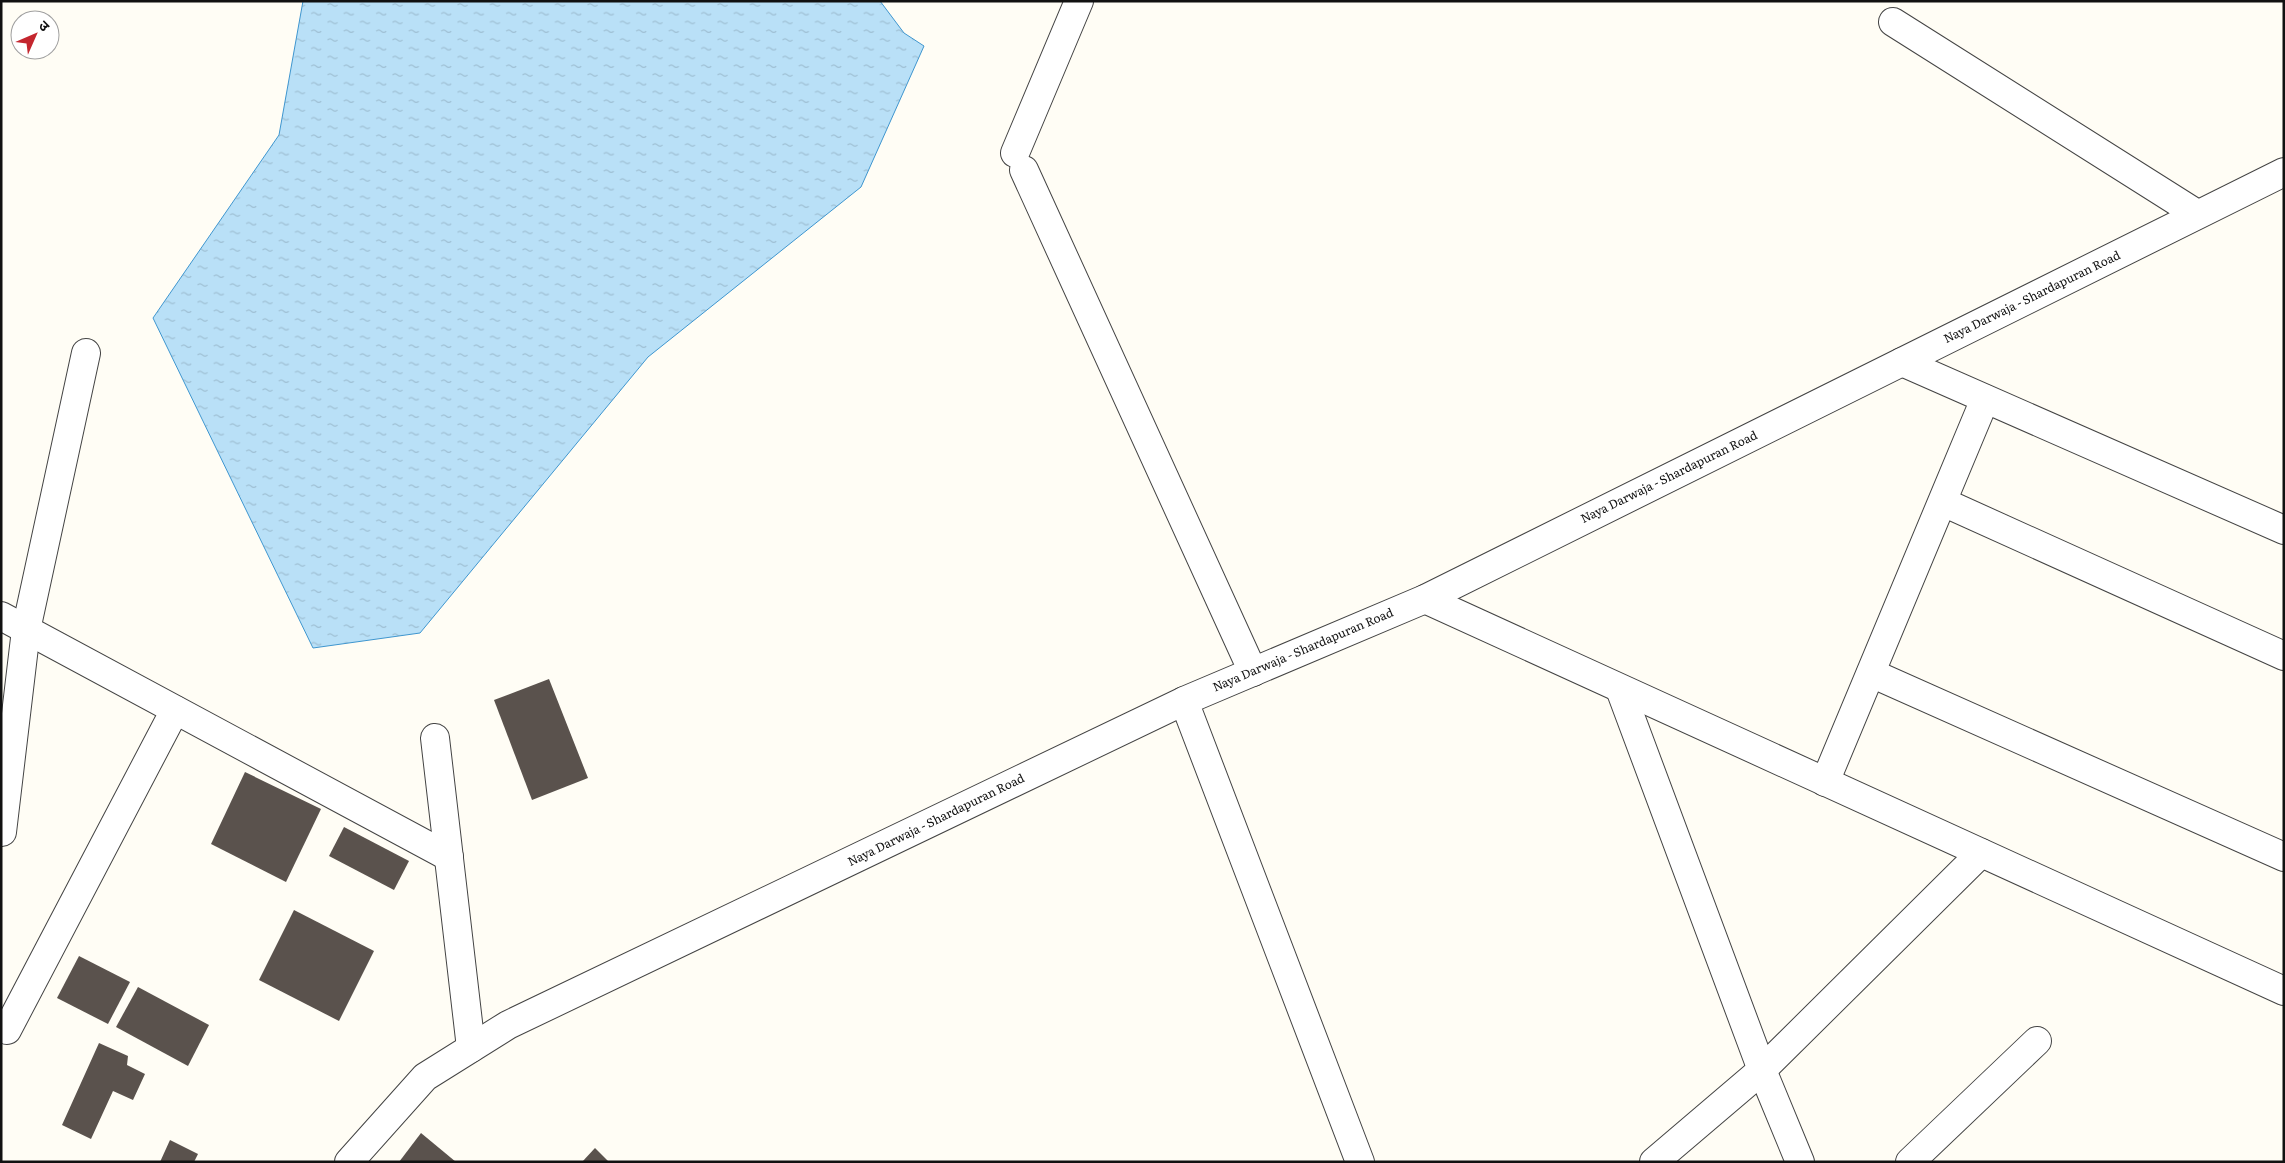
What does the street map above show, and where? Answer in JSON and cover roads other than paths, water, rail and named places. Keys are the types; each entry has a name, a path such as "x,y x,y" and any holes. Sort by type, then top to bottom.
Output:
{"street":[{"path":"1079,1 1020,162 1253,672"},
{"path":"1893,22 2198,214"},
{"name":"Naya Darwaja - Shardapuran Road","path":"349,1162 425,1077 508,1025 1184,701 1425,599 2284,172"},
{"path":"2,832 26,630 86,353"},
{"path":"1902,362 2284,530"},
{"path":"1824,782 1985,399"},
{"path":"1943,502 2284,656"},
{"path":"1425,599 2284,991"},
{"path":"1,616 449,857"},
{"path":"1871,673 2284,857"},
{"path":"1620,689 1762,1070 1800,1162"},
{"path":"1184,701 1360,1162"},
{"path":"7,1030 175,710"},
{"path":"435,738 471,1048"},
{"path":"1654,1162 1762,1070 1981,853"},
{"path":"1910,1162 2037,1041"}],"water":[{"path":"303,1 880,1 904,33 924,46 861,187 648,357 420,633 313,648 153,318 279,135"}]}
